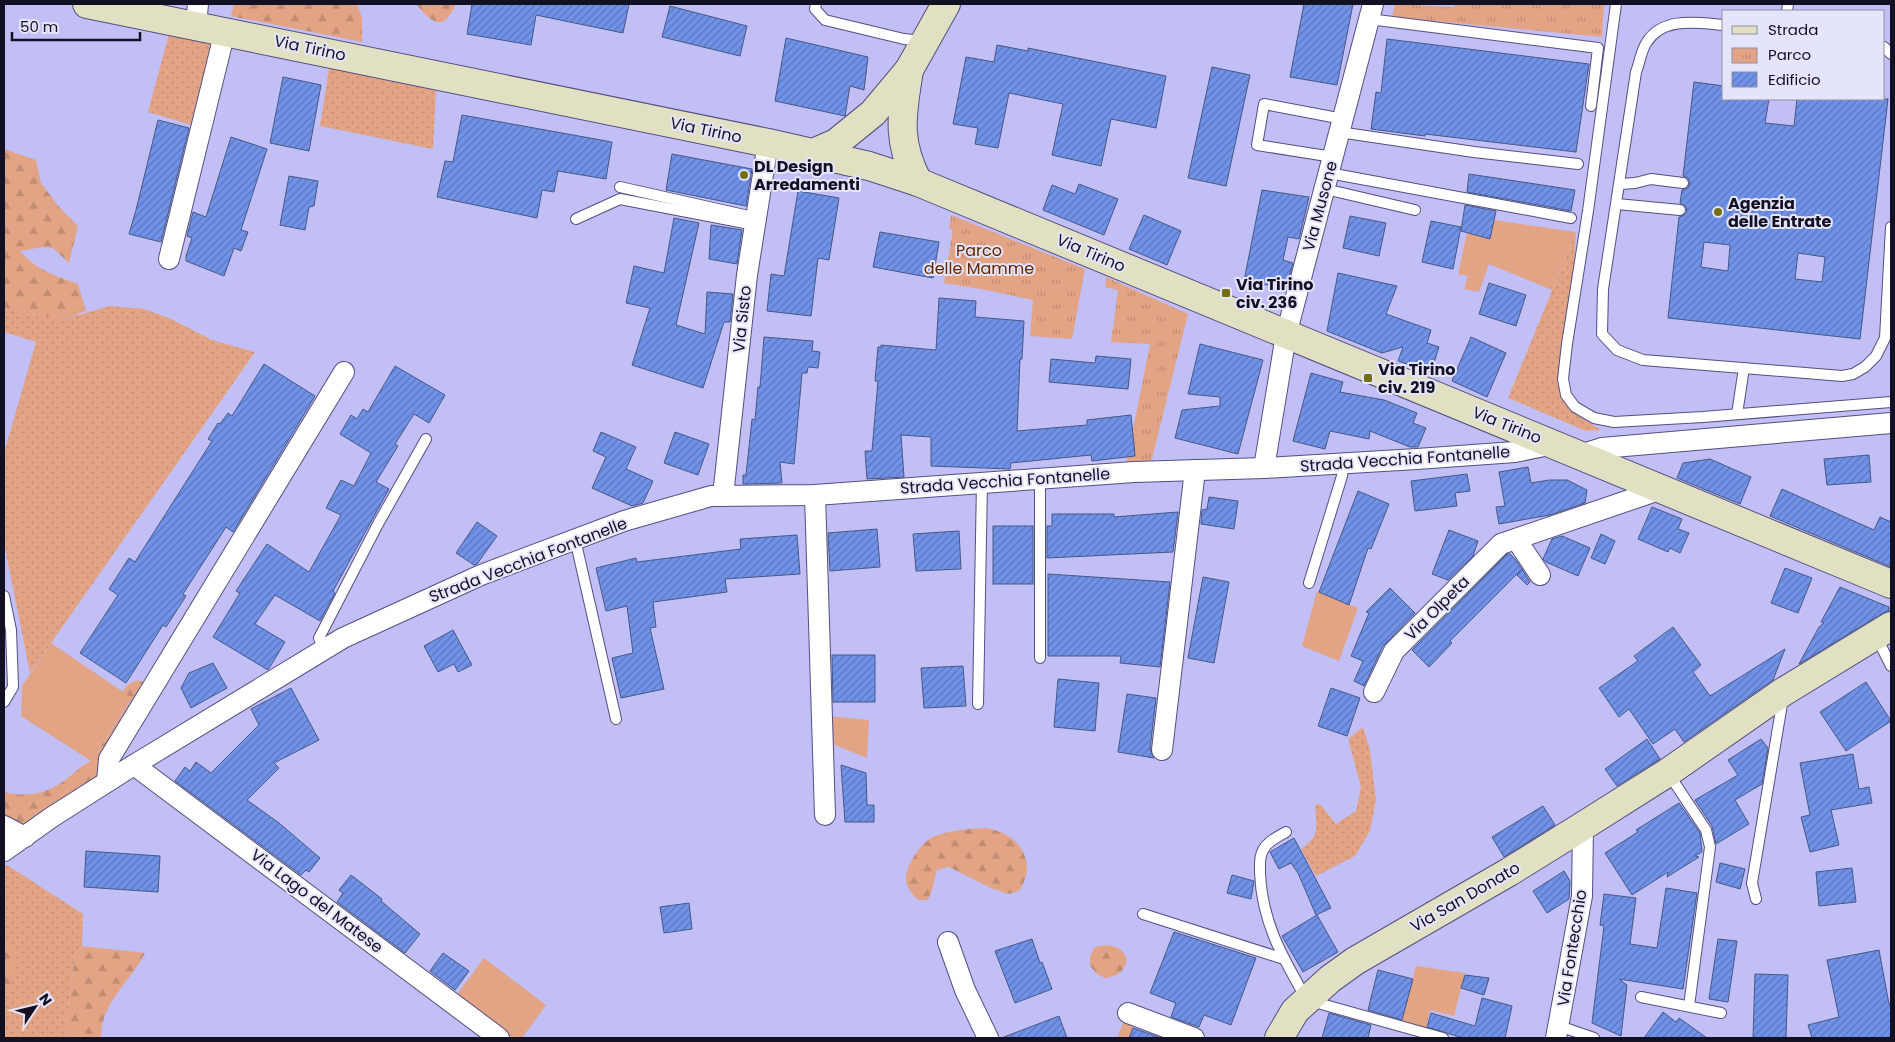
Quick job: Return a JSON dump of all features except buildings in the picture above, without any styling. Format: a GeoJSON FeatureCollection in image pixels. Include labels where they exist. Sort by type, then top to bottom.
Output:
{"type":"FeatureCollection","features":[{"type":"Feature","properties":{"kind":"street","name":"Via Tirino"},"geometry":{"type":"LineString","coordinates":[[87,4],[197,14],[225,31],[768,143],[868,166],[918,182],[1891,584]]}},
{"type":"Feature","properties":{"kind":"street"},"geometry":{"type":"LineString","coordinates":[[813,153],[836,143],[873,113],[909,70],[946,4]]}},
{"type":"Feature","properties":{"kind":"street","name":"Via Musone"},"geometry":{"type":"LineString","coordinates":[[1264,468],[1286,335],[1371,12]]}},
{"type":"Feature","properties":{"kind":"street"},"geometry":{"type":"LineString","coordinates":[[169,259],[225,31]]}},
{"type":"Feature","properties":{"kind":"street"},"geometry":{"type":"LineString","coordinates":[[909,70],[902,113],[902,131],[904,149],[918,182]]}},
{"type":"Feature","properties":{"kind":"street"},"geometry":{"type":"LineString","coordinates":[[868,166],[867,133],[873,113]]}},
{"type":"Feature","properties":{"kind":"street"},"geometry":{"type":"LineString","coordinates":[[868,166],[894,130],[902,113]]}},
{"type":"Feature","properties":{"kind":"street","name":"Via Sisto"},"geometry":{"type":"LineString","coordinates":[[723,496],[747,275],[768,143]]}},
{"type":"Feature","properties":{"kind":"street"},"geometry":{"type":"LineString","coordinates":[[107,782],[110,759],[344,372]]}},
{"type":"Feature","properties":{"kind":"street"},"geometry":{"type":"LineString","coordinates":[[1580,455],[1602,448],[1891,423]]}},
{"type":"Feature","properties":{"kind":"street","name":"Strada Vecchia Fontanelle"},"geometry":{"type":"LineString","coordinates":[[4,851],[134,765],[343,638],[481,575],[624,521],[711,496],[814,495],[1134,472],[1264,468],[1515,452],[1554,444]]}},
{"type":"Feature","properties":{"kind":"street"},"geometry":{"type":"LineString","coordinates":[[1162,750],[1195,470]]}},
{"type":"Feature","properties":{"kind":"street","name":"Via Olpeta"},"geometry":{"type":"LineString","coordinates":[[1374,692],[1394,651],[1501,544],[1650,494],[1654,486]]}},
{"type":"Feature","properties":{"kind":"street"},"geometry":{"type":"LineString","coordinates":[[814,495],[825,815]]}},
{"type":"Feature","properties":{"kind":"street"},"geometry":{"type":"LineString","coordinates":[[1516,539],[1540,575]]}},
{"type":"Feature","properties":{"kind":"street","name":"Via San Donato"},"geometry":{"type":"LineString","coordinates":[[1279,1038],[1295,1011],[1330,979],[1355,961],[1510,872],[1667,772],[1783,692],[1883,631]]}},
{"type":"Feature","properties":{"kind":"street","name":"Via Lago del Matese"},"geometry":{"type":"LineString","coordinates":[[134,765],[499,1038]]}},
{"type":"Feature","properties":{"kind":"street"},"geometry":{"type":"LineString","coordinates":[[4,826],[25,836]]}},
{"type":"Feature","properties":{"kind":"street","name":"Via Fontecchio"},"geometry":{"type":"LineString","coordinates":[[1557,1032],[1582,896],[1583,826]]}},
{"type":"Feature","properties":{"kind":"street"},"geometry":{"type":"LineString","coordinates":[[948,942],[965,990],[988,1038]]}},
{"type":"Feature","properties":{"kind":"street"},"geometry":{"type":"LineString","coordinates":[[1128,1013],[1194,1038]]}},
{"type":"Feature","properties":{"kind":"lane"},"geometry":{"type":"LineString","coordinates":[[816,4],[815,9],[825,20],[904,39],[924,41]]}},
{"type":"Feature","properties":{"kind":"lane"},"geometry":{"type":"LineString","coordinates":[[1616,4],[1588,211],[1567,344],[1563,379],[1566,395],[1575,407],[1594,418],[1614,422],[1891,402]]}},
{"type":"Feature","properties":{"kind":"lane"},"geometry":{"type":"LineString","coordinates":[[1371,12],[1598,48],[1591,106]]}},
{"type":"Feature","properties":{"kind":"lane"},"geometry":{"type":"LineString","coordinates":[[1722,25],[1686,22],[1672,24],[1652,34],[1646,43],[1636,72],[1621,184],[1603,289],[1602,334],[1617,350],[1643,360],[1842,376],[1853,374],[1865,367],[1876,356],[1885,338],[1891,227]]}},
{"type":"Feature","properties":{"kind":"lane"},"geometry":{"type":"LineString","coordinates":[[1415,210],[1257,145],[1264,104],[1341,126],[1474,152],[1578,164]]}},
{"type":"Feature","properties":{"kind":"lane"},"geometry":{"type":"LineString","coordinates":[[1329,173],[1570,218]]}},
{"type":"Feature","properties":{"kind":"lane"},"geometry":{"type":"LineString","coordinates":[[1621,184],[1651,179],[1682,183]]}},
{"type":"Feature","properties":{"kind":"lane"},"geometry":{"type":"LineString","coordinates":[[620,187],[755,221]]}},
{"type":"Feature","properties":{"kind":"lane"},"geometry":{"type":"LineString","coordinates":[[576,219],[620,199],[755,221]]}},
{"type":"Feature","properties":{"kind":"lane"},"geometry":{"type":"LineString","coordinates":[[1617,204],[1680,210]]}},
{"type":"Feature","properties":{"kind":"lane"},"geometry":{"type":"LineString","coordinates":[[1738,414],[1744,368]]}},
{"type":"Feature","properties":{"kind":"lane"},"geometry":{"type":"LineString","coordinates":[[324,650],[319,638],[378,524],[426,439]]}},
{"type":"Feature","properties":{"kind":"lane"},"geometry":{"type":"LineString","coordinates":[[1309,583],[1342,476],[1343,463]]}},
{"type":"Feature","properties":{"kind":"lane"},"geometry":{"type":"LineString","coordinates":[[1040,478],[1040,658]]}},
{"type":"Feature","properties":{"kind":"lane"},"geometry":{"type":"LineString","coordinates":[[978,704],[982,482]]}},
{"type":"Feature","properties":{"kind":"lane"},"geometry":{"type":"LineString","coordinates":[[575,540],[616,719]]}},
{"type":"Feature","properties":{"kind":"lane"},"geometry":{"type":"LineString","coordinates":[[4,596],[11,630],[13,687],[4,702]]}},
{"type":"Feature","properties":{"kind":"lane","name":"Via San Donato"},"geometry":{"type":"LineString","coordinates":[[1883,631],[1891,666]]}},
{"type":"Feature","properties":{"kind":"lane"},"geometry":{"type":"LineString","coordinates":[[1756,899],[1752,883],[1783,692]]}},
{"type":"Feature","properties":{"kind":"lane"},"geometry":{"type":"LineString","coordinates":[[1667,772],[1706,830],[1710,847],[1689,1001]]}},
{"type":"Feature","properties":{"kind":"lane"},"geometry":{"type":"LineString","coordinates":[[1286,832],[1275,838],[1264,848],[1260,859],[1260,893],[1267,922],[1284,959],[1307,1000],[1443,1038]]}},
{"type":"Feature","properties":{"kind":"lane"},"geometry":{"type":"LineString","coordinates":[[1143,914],[1284,959]]}},
{"type":"Feature","properties":{"kind":"lane"},"geometry":{"type":"LineString","coordinates":[[1641,996],[1689,1001],[1721,1013]]}},
{"type":"Feature","properties":{"kind":"lane"},"geometry":{"type":"LineString","coordinates":[[1557,1032],[1594,1038]]}},
{"type":"Feature","properties":{"kind":"green space"},"geometry":{"type":"Polygon","coordinates":[[[234,4],[357,4],[362,18],[362,42],[231,16],[234,4]]]}},
{"type":"Feature","properties":{"kind":"green space"},"geometry":{"type":"Polygon","coordinates":[[[416,4],[456,4],[447,19],[437,22],[427,16],[416,4]]]}},
{"type":"Feature","properties":{"kind":"green space"},"geometry":{"type":"Polygon","coordinates":[[[1395,4],[1451,7],[1460,4],[1604,4],[1602,37],[1392,17],[1395,4]]]}},
{"type":"Feature","properties":{"kind":"green space"},"geometry":{"type":"Polygon","coordinates":[[[170,30],[214,38],[195,126],[148,112],[170,30]]]}},
{"type":"Feature","properties":{"kind":"green space"},"geometry":{"type":"Polygon","coordinates":[[[330,63],[436,89],[433,149],[320,126],[330,63]]]}},
{"type":"Feature","properties":{"kind":"green space"},"geometry":{"type":"Polygon","coordinates":[[[4,149],[36,160],[41,183],[59,207],[78,226],[69,263],[53,248],[43,247],[20,251],[40,268],[78,284],[86,311],[64,319],[23,313],[4,307],[4,149]]]}},
{"type":"Feature","properties":{"kind":"green space","name":"Parco delle Mamme"},"geometry":{"type":"Polygon","coordinates":[[[951,215],[1085,269],[1072,339],[1030,336],[1033,300],[944,283],[953,230],[949,229],[951,215]]]}},
{"type":"Feature","properties":{"kind":"green space"},"geometry":{"type":"Polygon","coordinates":[[[1494,220],[1576,232],[1552,290],[1489,264],[1479,292],[1464,289],[1468,276],[1458,274],[1467,233],[1489,239],[1494,220]]]}},
{"type":"Feature","properties":{"kind":"green space"},"geometry":{"type":"Polygon","coordinates":[[[1576,232],[1566,400],[1580,417],[1601,430],[1586,431],[1508,398],[1576,232]]]}},
{"type":"Feature","properties":{"kind":"green space"},"geometry":{"type":"Polygon","coordinates":[[[1106,277],[1188,314],[1151,463],[1126,465],[1150,344],[1111,342],[1118,290],[1105,287],[1106,277]]]}},
{"type":"Feature","properties":{"kind":"green space"},"geometry":{"type":"Polygon","coordinates":[[[110,306],[144,309],[171,319],[212,340],[255,352],[30,673],[4,543],[4,453],[36,342],[4,332],[4,307],[23,313],[64,319],[110,306]]]}},
{"type":"Feature","properties":{"kind":"green space"},"geometry":{"type":"Polygon","coordinates":[[[1317,591],[1358,608],[1339,661],[1302,646],[1317,591]]]}},
{"type":"Feature","properties":{"kind":"green space"},"geometry":{"type":"Polygon","coordinates":[[[51,643],[132,698],[91,761],[21,716],[22,686],[51,643]]]}},
{"type":"Feature","properties":{"kind":"green space"},"geometry":{"type":"Polygon","coordinates":[[[138,680],[144,683],[103,780],[28,830],[4,818],[4,792],[22,795],[46,791],[61,783],[91,761],[132,699],[122,691],[129,684],[138,680]]]}},
{"type":"Feature","properties":{"kind":"green space"},"geometry":{"type":"Polygon","coordinates":[[[827,716],[869,720],[867,758],[830,743],[827,716]]]}},
{"type":"Feature","properties":{"kind":"green space"},"geometry":{"type":"Polygon","coordinates":[[[1363,727],[1370,750],[1376,800],[1370,831],[1355,856],[1316,876],[1301,849],[1312,839],[1316,830],[1315,805],[1320,804],[1336,824],[1356,811],[1361,787],[1348,739],[1363,727]]]}},
{"type":"Feature","properties":{"kind":"green space"},"geometry":{"type":"Polygon","coordinates":[[[985,828],[1007,835],[1022,850],[1026,859],[1027,869],[1025,880],[1019,891],[1008,894],[991,888],[949,867],[937,870],[928,900],[918,900],[907,886],[906,875],[914,856],[922,845],[931,838],[944,833],[964,829],[985,828]]]}},
{"type":"Feature","properties":{"kind":"green space"},"geometry":{"type":"Polygon","coordinates":[[[7,865],[83,914],[82,946],[75,954],[64,1038],[4,1038],[4,867],[7,865]]]}},
{"type":"Feature","properties":{"kind":"green space"},"geometry":{"type":"Polygon","coordinates":[[[7,945],[15,953],[13,978],[4,993],[4,947],[7,945]]]}},
{"type":"Feature","properties":{"kind":"green space"},"geometry":{"type":"Polygon","coordinates":[[[1107,945],[1116,947],[1122,952],[1126,957],[1126,962],[1120,973],[1105,978],[1097,974],[1090,966],[1090,956],[1095,947],[1107,945]]]}},
{"type":"Feature","properties":{"kind":"green space"},"geometry":{"type":"Polygon","coordinates":[[[82,946],[145,953],[105,1014],[101,1038],[64,1038],[75,954],[82,946]]]}},
{"type":"Feature","properties":{"kind":"green space"},"geometry":{"type":"Polygon","coordinates":[[[484,958],[546,1005],[522,1038],[504,1038],[453,1000],[484,958]]]}},
{"type":"Feature","properties":{"kind":"green space"},"geometry":{"type":"Polygon","coordinates":[[[1416,966],[1465,973],[1454,1016],[1430,1010],[1426,1028],[1402,1021],[1416,966]]]}},
{"type":"Feature","properties":{"kind":"green space"},"geometry":{"type":"Polygon","coordinates":[[[1125,1019],[1135,1023],[1129,1038],[1117,1038],[1125,1019]]]}},
{"type":"Feature","properties":{"kind":"place","name":"DL Design Arredamenti"},"geometry":{"type":"Point","coordinates":[744,175]}},
{"type":"Feature","properties":{"kind":"place","name":"Agenzia delle Entrate"},"geometry":{"type":"Point","coordinates":[1718,212]}},
{"type":"Feature","properties":{"kind":"place","name":"Via Tirino civ. 236"},"geometry":{"type":"Point","coordinates":[1226,293]}},
{"type":"Feature","properties":{"kind":"place","name":"Via Tirino civ. 219"},"geometry":{"type":"Point","coordinates":[1368,378]}}]}
